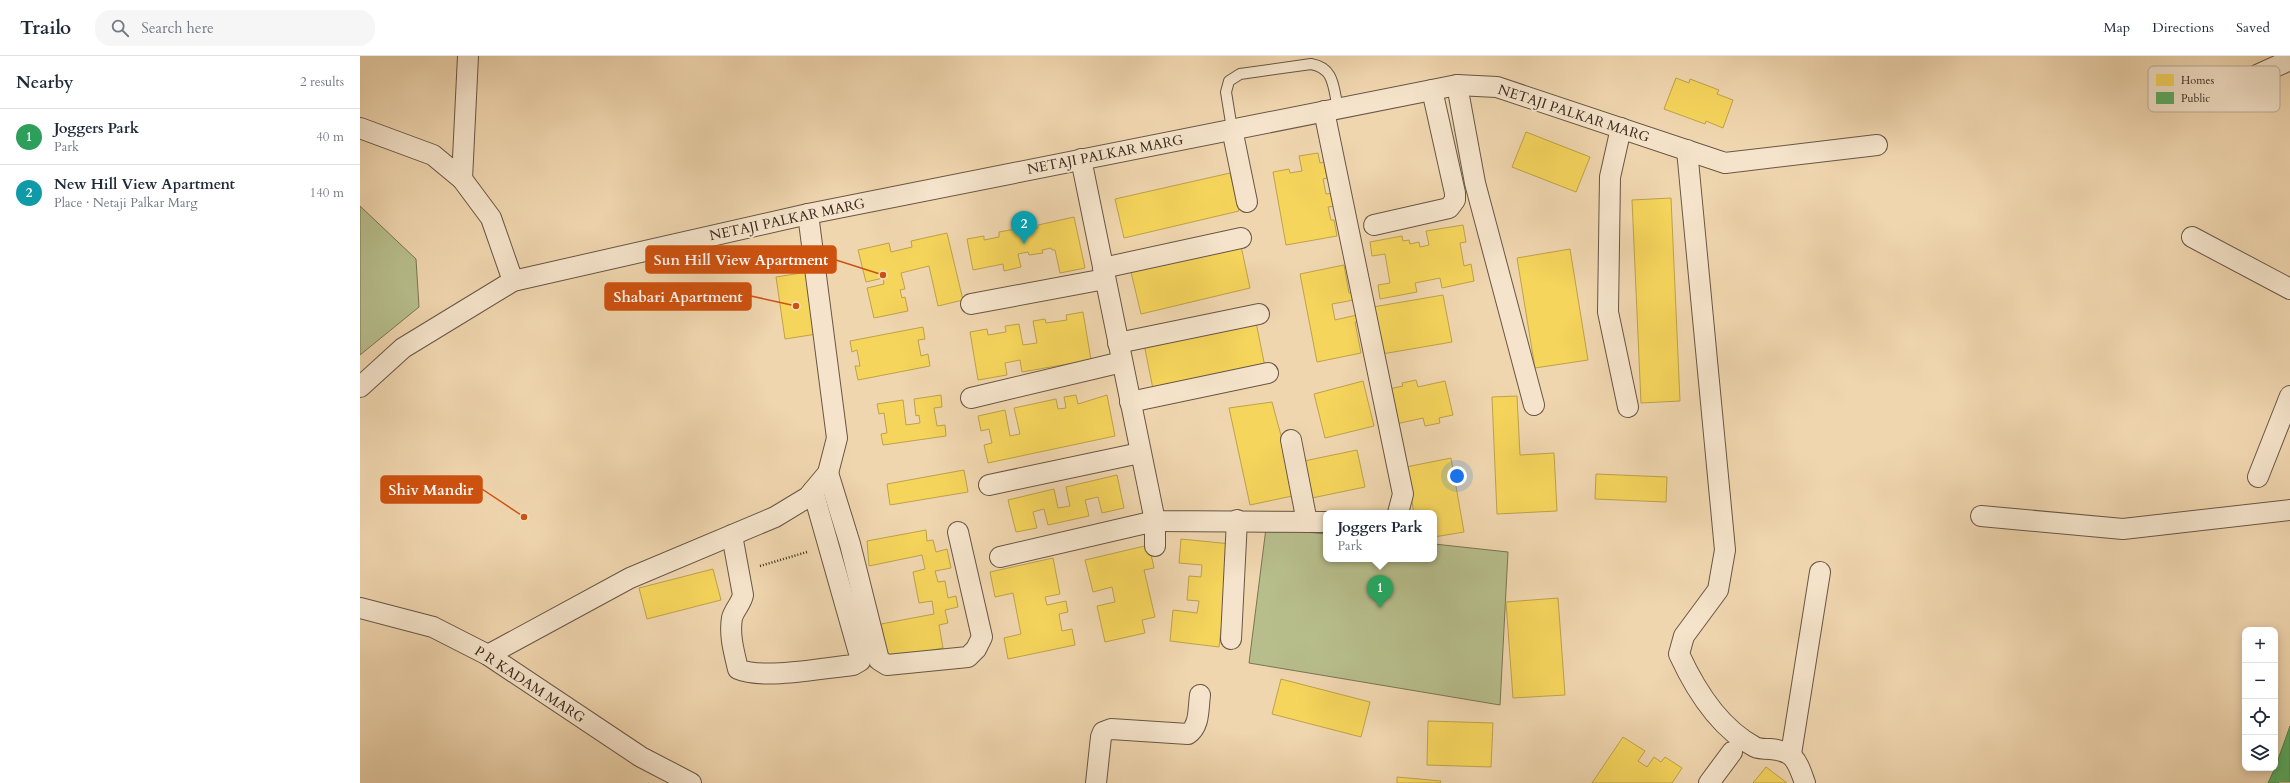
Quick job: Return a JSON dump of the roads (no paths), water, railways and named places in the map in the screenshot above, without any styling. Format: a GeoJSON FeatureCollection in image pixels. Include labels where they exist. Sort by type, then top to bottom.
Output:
{"type":"FeatureCollection","features":[{"type":"Feature","properties":{"kind":"street"},"geometry":{"type":"LineString","coordinates":[[462,180],[468,56]]}},
{"type":"Feature","properties":{"kind":"street"},"geometry":{"type":"LineString","coordinates":[[2277,66],[2290,60]]}},
{"type":"Feature","properties":{"kind":"street"},"geometry":{"type":"LineString","coordinates":[[1457,85],[1475,184],[1534,405]]}},
{"type":"Feature","properties":{"kind":"street","name":"NETAJI PALKAR MARG"},"geometry":{"type":"LineString","coordinates":[[360,387],[403,348],[513,281],[808,214],[1457,85],[1497,87],[1725,163],[1877,145]]}},
{"type":"Feature","properties":{"kind":"street"},"geometry":{"type":"LineString","coordinates":[[1374,225],[1449,208],[1455,200],[1455,193],[1432,90]]}},
{"type":"Feature","properties":{"kind":"street"},"geometry":{"type":"LineString","coordinates":[[1331,110],[1403,494],[1399,510]]}},
{"type":"Feature","properties":{"kind":"street"},"geometry":{"type":"LineString","coordinates":[[360,128],[433,155],[462,180],[491,218],[513,281]]}},
{"type":"Feature","properties":{"kind":"street"},"geometry":{"type":"LineString","coordinates":[[1622,128],[1610,176],[1608,312],[1628,407]]}},
{"type":"Feature","properties":{"kind":"street"},"geometry":{"type":"LineString","coordinates":[[1232,130],[1247,202]]}},
{"type":"Feature","properties":{"kind":"street"},"geometry":{"type":"LineString","coordinates":[[1687,150],[1725,550],[1718,590],[1684,636],[1679,654],[1692,682],[1724,724],[1756,748],[1784,750],[1791,754],[1798,764],[1805,783]]}},
{"type":"Feature","properties":{"kind":"street"},"geometry":{"type":"LineString","coordinates":[[1081,159],[1155,521],[1155,546]]}},
{"type":"Feature","properties":{"kind":"street"},"geometry":{"type":"LineString","coordinates":[[488,655],[630,578],[775,517],[808,497],[828,474],[837,438],[808,214]]}},
{"type":"Feature","properties":{"kind":"street"},"geometry":{"type":"LineString","coordinates":[[2192,237],[2290,289]]}},
{"type":"Feature","properties":{"kind":"street"},"geometry":{"type":"LineString","coordinates":[[971,304],[1104,273],[1241,238]]}},
{"type":"Feature","properties":{"kind":"street"},"geometry":{"type":"LineString","coordinates":[[971,398],[1120,353],[1259,314]]}},
{"type":"Feature","properties":{"kind":"street"},"geometry":{"type":"LineString","coordinates":[[1130,402],[1268,373]]}},
{"type":"Feature","properties":{"kind":"street"},"geometry":{"type":"LineString","coordinates":[[2258,476],[2290,396]]}},
{"type":"Feature","properties":{"kind":"street"},"geometry":{"type":"LineString","coordinates":[[1000,557],[1155,521],[1237,520],[1316,522],[1291,440]]}},
{"type":"Feature","properties":{"kind":"street"},"geometry":{"type":"LineString","coordinates":[[989,485],[1140,453]]}},
{"type":"Feature","properties":{"kind":"street"},"geometry":{"type":"LineString","coordinates":[[828,474],[850,544],[879,660],[887,665],[968,657],[979,643],[982,637],[958,532]]}},
{"type":"Feature","properties":{"kind":"street"},"geometry":{"type":"LineString","coordinates":[[732,535],[740,571],[743,595],[741,603],[732,616],[731,637],[738,669],[746,673],[764,674],[853,665],[860,661],[859,652],[813,491]]}},
{"type":"Feature","properties":{"kind":"street"},"geometry":{"type":"LineString","coordinates":[[1981,516],[2123,529],[2290,510]]}},
{"type":"Feature","properties":{"kind":"street"},"geometry":{"type":"LineString","coordinates":[[1231,639],[1237,520]]}},
{"type":"Feature","properties":{"kind":"street"},"geometry":{"type":"LineString","coordinates":[[1791,754],[1820,572]]}},
{"type":"Feature","properties":{"kind":"street","name":"P R KADAM MARG"},"geometry":{"type":"LineString","coordinates":[[360,608],[433,627],[488,655],[641,757],[691,783]]}},
{"type":"Feature","properties":{"kind":"street"},"geometry":{"type":"LineString","coordinates":[[1096,783],[1101,737],[1103,732],[1111,729],[1188,734],[1194,731],[1197,724],[1200,695]]}},
{"type":"Feature","properties":{"kind":"street"},"geometry":{"type":"LineString","coordinates":[[1709,783],[1732,752]]}},
{"type":"Feature","properties":{"kind":"lane"},"geometry":{"type":"LineString","coordinates":[[1232,130],[1226,92],[1229,81],[1240,74],[1311,64],[1319,65],[1330,74],[1331,110]]}},
{"type":"Feature","properties":{"kind":"place","name":"New Hill View Apartment"},"geometry":{"type":"Point","coordinates":[1024,244]}},
{"type":"Feature","properties":{"kind":"place","name":"Sun Hill View Apartment"},"geometry":{"type":"Point","coordinates":[883,275]}},
{"type":"Feature","properties":{"kind":"place","name":"Shabari Apartment"},"geometry":{"type":"Point","coordinates":[796,306]}},
{"type":"Feature","properties":{"kind":"place","name":"Shiv Mandir"},"geometry":{"type":"Point","coordinates":[524,517]}},
{"type":"Feature","properties":{"kind":"place","name":"Joggers Park"},"geometry":{"type":"Point","coordinates":[1380,608]}}]}
